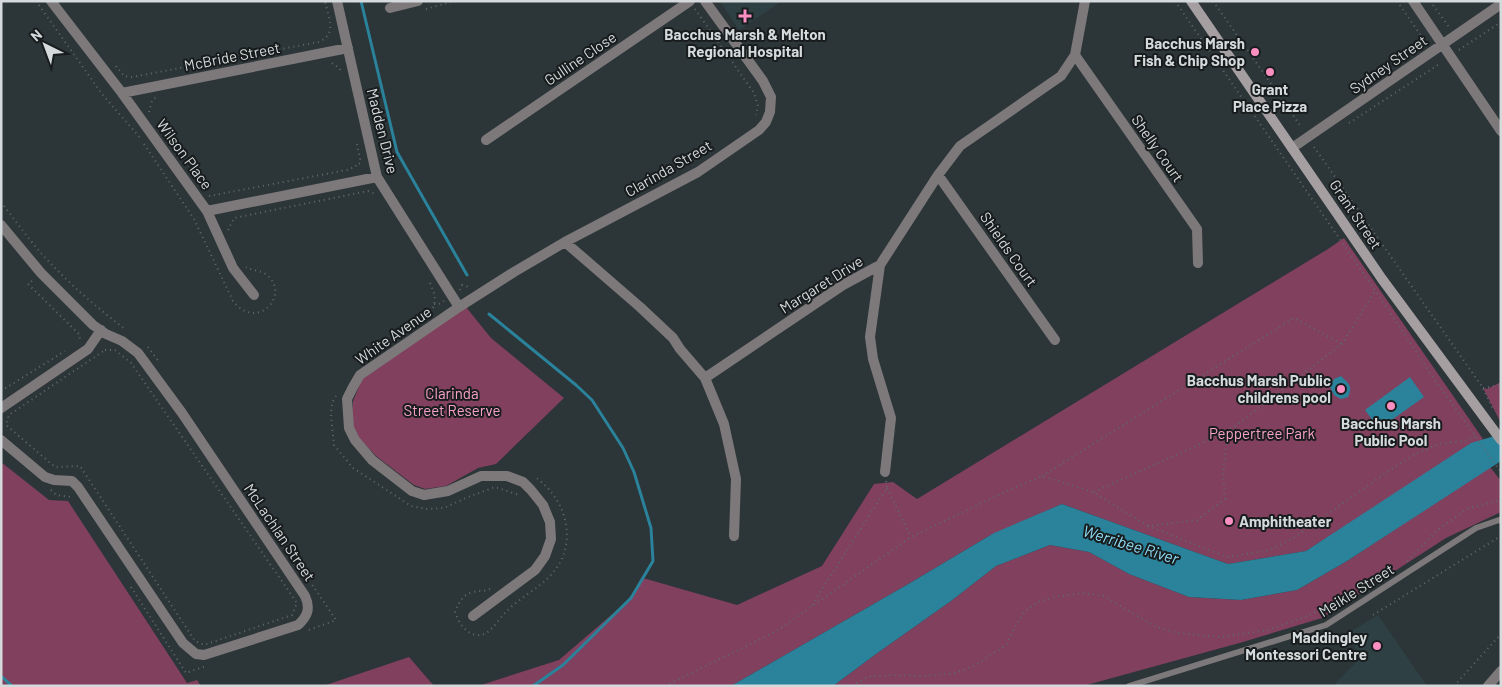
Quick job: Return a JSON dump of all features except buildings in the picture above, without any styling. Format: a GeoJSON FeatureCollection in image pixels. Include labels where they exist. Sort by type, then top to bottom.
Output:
{"type":"FeatureCollection","features":[{"type":"Feature","properties":{"kind":"main road","name":"Grant Street"},"geometry":{"type":"LineString","coordinates":[[1191,1],[1382,279],[1501,440]]}},
{"type":"Feature","properties":{"kind":"street","name":"Wilson Place"},"geometry":{"type":"LineString","coordinates":[[51,1],[122,93],[208,211],[374,178]]}},
{"type":"Feature","properties":{"kind":"street","name":"Madden Drive"},"geometry":{"type":"LineString","coordinates":[[336,1],[348,48],[374,178],[459,307]]}},
{"type":"Feature","properties":{"kind":"street","name":"Gulline Close"},"geometry":{"type":"LineString","coordinates":[[486,140],[690,1]]}},
{"type":"Feature","properties":{"kind":"street","name":"Clarinda Street"},"geometry":{"type":"LineString","coordinates":[[459,307],[565,242],[698,172],[759,130],[766,122],[770,112],[771,97],[763,81],[705,1]]}},
{"type":"Feature","properties":{"kind":"street","name":"Margaret Drive"},"geometry":{"type":"LineString","coordinates":[[705,378],[843,285],[880,265],[938,175],[960,146],[1061,76],[1075,56],[1085,1]]}},
{"type":"Feature","properties":{"kind":"street"},"geometry":{"type":"LineString","coordinates":[[1413,1],[1501,131]]}},
{"type":"Feature","properties":{"kind":"street","name":"Sydney Street"},"geometry":{"type":"LineString","coordinates":[[1292,148],[1501,4]]}},
{"type":"Feature","properties":{"kind":"street"},"geometry":{"type":"LineString","coordinates":[[390,8],[421,5]]}},
{"type":"Feature","properties":{"kind":"street","name":"McBride Street"},"geometry":{"type":"LineString","coordinates":[[122,93],[348,48]]}},
{"type":"Feature","properties":{"kind":"street","name":"Shelly Court"},"geometry":{"type":"LineString","coordinates":[[1075,56],[1197,229],[1198,263]]}},
{"type":"Feature","properties":{"kind":"street","name":"Shields Court"},"geometry":{"type":"LineString","coordinates":[[938,175],[1055,340]]}},
{"type":"Feature","properties":{"kind":"street"},"geometry":{"type":"LineString","coordinates":[[208,211],[233,268],[254,295]]}},
{"type":"Feature","properties":{"kind":"street","name":"McLachlan Street"},"geometry":{"type":"LineString","coordinates":[[1,225],[41,273],[93,324],[138,353],[182,414],[305,596],[308,603],[305,619],[298,625],[204,655],[196,654],[183,643],[78,487],[72,481],[54,480],[45,477],[1,440]]}},
{"type":"Feature","properties":{"kind":"street"},"geometry":{"type":"LineString","coordinates":[[565,242],[673,338],[680,350],[705,378],[724,424],[736,479],[734,536]]}},
{"type":"Feature","properties":{"kind":"street"},"geometry":{"type":"LineString","coordinates":[[880,265],[870,337],[873,359],[891,418],[885,472]]}},
{"type":"Feature","properties":{"kind":"street","name":"White Avenue"},"geometry":{"type":"LineString","coordinates":[[459,307],[360,375],[347,399],[347,412],[349,428],[355,440],[372,460],[412,491],[424,495],[448,491],[481,476],[507,476],[523,482],[543,505],[550,522],[551,539],[545,556],[535,570],[473,616]]}},
{"type":"Feature","properties":{"kind":"street"},"geometry":{"type":"LineString","coordinates":[[5,411],[88,349],[101,330]]}},
{"type":"Feature","properties":{"kind":"street"},"geometry":{"type":"LineString","coordinates":[[1488,686],[1501,671]]}},
{"type":"Feature","properties":{"kind":"lane","name":"Meikle Street"},"geometry":{"type":"LineString","coordinates":[[1129,686],[1326,625],[1476,528],[1500,521]]}},
{"type":"Feature","properties":{"kind":"path"},"geometry":{"type":"LineString","coordinates":[[36,1],[102,94],[142,141],[194,219],[233,301],[243,312],[260,313],[274,301],[275,284],[259,270],[251,270],[244,266]]}},
{"type":"Feature","properties":{"kind":"path"},"geometry":{"type":"LineString","coordinates":[[112,61],[124,76],[132,77],[319,42],[327,37],[331,28],[325,1]]}},
{"type":"Feature","properties":{"kind":"path"},"geometry":{"type":"LineString","coordinates":[[421,5],[454,1]]}},
{"type":"Feature","properties":{"kind":"path"},"geometry":{"type":"LineString","coordinates":[[690,1],[754,92],[758,106],[756,118]]}},
{"type":"Feature","properties":{"kind":"path"},"geometry":{"type":"LineString","coordinates":[[1175,1],[1435,380],[1501,472]]}},
{"type":"Feature","properties":{"kind":"path"},"geometry":{"type":"LineString","coordinates":[[1213,1],[1483,388],[1489,404],[1497,415]]}},
{"type":"Feature","properties":{"kind":"path"},"geometry":{"type":"LineString","coordinates":[[1397,1],[1432,51]]}},
{"type":"Feature","properties":{"kind":"path"},"geometry":{"type":"LineString","coordinates":[[1430,1],[1463,48]]}},
{"type":"Feature","properties":{"kind":"path"},"geometry":{"type":"LineString","coordinates":[[1347,124],[1501,22]]}},
{"type":"Feature","properties":{"kind":"path"},"geometry":{"type":"LineString","coordinates":[[330,62],[339,68],[343,75]]}},
{"type":"Feature","properties":{"kind":"path"},"geometry":{"type":"LineString","coordinates":[[151,119],[148,111],[150,105],[157,97]]}},
{"type":"Feature","properties":{"kind":"path"},"geometry":{"type":"LineString","coordinates":[[203,194],[213,196],[347,170],[355,167],[360,159],[357,140]]}},
{"type":"Feature","properties":{"kind":"path"},"geometry":{"type":"LineString","coordinates":[[358,163],[367,166],[374,178],[372,193]]}},
{"type":"Feature","properties":{"kind":"path"},"geometry":{"type":"LineString","coordinates":[[228,232],[234,218],[368,191],[375,194],[379,199]]}},
{"type":"Feature","properties":{"kind":"path"},"geometry":{"type":"LineString","coordinates":[[1,202],[40,252],[80,292],[129,332]]}},
{"type":"Feature","properties":{"kind":"path"},"geometry":{"type":"LineString","coordinates":[[51,263],[28,284],[79,334],[80,340],[74,344]]}},
{"type":"Feature","properties":{"kind":"path"},"geometry":{"type":"LineString","coordinates":[[1093,492],[1198,445],[1235,426],[1342,344],[1382,279]]}},
{"type":"Feature","properties":{"kind":"path"},"geometry":{"type":"LineString","coordinates":[[430,282],[435,293],[434,304],[430,314]]}},
{"type":"Feature","properties":{"kind":"path"},"geometry":{"type":"LineString","coordinates":[[434,304],[439,304],[452,296],[462,286],[470,288]]}},
{"type":"Feature","properties":{"kind":"path"},"geometry":{"type":"LineString","coordinates":[[665,686],[775,632],[911,537],[1042,476],[1294,318],[1342,344]]}},
{"type":"Feature","properties":{"kind":"path"},"geometry":{"type":"LineString","coordinates":[[142,342],[160,363]]}},
{"type":"Feature","properties":{"kind":"path"},"geometry":{"type":"LineString","coordinates":[[1,391],[66,350]]}},
{"type":"Feature","properties":{"kind":"path"},"geometry":{"type":"LineString","coordinates":[[106,350],[115,350],[131,363],[297,603],[292,615],[204,645],[196,641],[80,466],[54,467],[6,426],[5,411],[106,350]]}},
{"type":"Feature","properties":{"kind":"path"},"geometry":{"type":"LineString","coordinates":[[1483,388],[1501,385]]}},
{"type":"Feature","properties":{"kind":"path"},"geometry":{"type":"LineString","coordinates":[[336,396],[332,402],[331,416],[334,445],[353,468],[411,506],[426,509],[444,508],[496,487],[523,496]]}},
{"type":"Feature","properties":{"kind":"path"},"geometry":{"type":"LineString","coordinates":[[1148,526],[1197,520],[1225,499],[1223,472],[1227,442],[1235,426]]}},
{"type":"Feature","properties":{"kind":"path"},"geometry":{"type":"LineString","coordinates":[[1042,476],[1093,492],[1148,526],[1227,557],[1270,550],[1293,538],[1417,453],[1439,444],[1465,441],[1475,436]]}},
{"type":"Feature","properties":{"kind":"path"},"geometry":{"type":"LineString","coordinates":[[885,472],[887,488],[911,537]]}},
{"type":"Feature","properties":{"kind":"path"},"geometry":{"type":"LineString","coordinates":[[492,588],[484,592],[475,591],[459,601],[455,612],[459,622],[467,631],[477,635],[492,629],[505,612],[550,576],[562,559],[567,524],[560,504],[549,489],[531,475]]}},
{"type":"Feature","properties":{"kind":"path"},"geometry":{"type":"LineString","coordinates":[[812,607],[887,488]]}},
{"type":"Feature","properties":{"kind":"path"},"geometry":{"type":"LineString","coordinates":[[49,489],[56,495],[74,497]]}},
{"type":"Feature","properties":{"kind":"path"},"geometry":{"type":"LineString","coordinates":[[1405,563],[1440,528],[1469,508],[1501,500]]}},
{"type":"Feature","properties":{"kind":"path"},"geometry":{"type":"LineString","coordinates":[[1373,615],[1501,536]]}},
{"type":"Feature","properties":{"kind":"path"},"geometry":{"type":"LineString","coordinates":[[852,686],[867,676],[926,676],[955,673],[976,665],[1006,645],[1025,611],[1038,602],[1055,597],[1082,593],[1104,596],[1156,627],[1178,633],[1221,637],[1268,630],[1308,616],[1383,577]]}},
{"type":"Feature","properties":{"kind":"path"},"geometry":{"type":"LineString","coordinates":[[308,630],[336,620],[309,580]]}},
{"type":"Feature","properties":{"kind":"path"},"geometry":{"type":"LineString","coordinates":[[131,587],[186,673],[214,663]]}},
{"type":"Feature","properties":{"kind":"path"},"geometry":{"type":"LineString","coordinates":[[1454,686],[1501,634]]}},
{"type":"Feature","properties":{"kind":"shaded area","name":"Bacchus Marsh & Melton Regional Hospital"},"geometry":{"type":"Polygon","coordinates":[[[720,1],[782,1],[739,30],[720,1]]]}},
{"type":"Feature","properties":{"kind":"shaded area","name":"Maddingley Montessori Centre"},"geometry":{"type":"Polygon","coordinates":[[[1378,615],[1427,686],[1333,686],[1361,657],[1347,634],[1378,615]]]}},
{"type":"Feature","properties":{"kind":"green space","name":"Peppertree Park"},"geometry":{"type":"Polygon","coordinates":[[[1344,238],[1483,439],[1306,551],[1228,564],[1062,504],[989,536],[731,686],[478,686],[559,660],[631,598],[643,578],[737,605],[822,566],[874,484],[893,482],[917,499],[1344,238]]]}},
{"type":"Feature","properties":{"kind":"green space","name":"Clarinda Street Reserve"},"geometry":{"type":"Polygon","coordinates":[[[466,307],[491,338],[564,398],[496,464],[478,468],[446,486],[425,489],[414,485],[376,456],[360,439],[353,428],[353,401],[363,377],[466,307]]]}},
{"type":"Feature","properties":{"kind":"green space"},"geometry":{"type":"Polygon","coordinates":[[[1501,382],[1501,423],[1483,388],[1487,389],[1501,382]]]}},
{"type":"Feature","properties":{"kind":"green space"},"geometry":{"type":"Polygon","coordinates":[[[1,462],[49,500],[68,501],[187,683],[197,680],[201,686],[1,686],[1,462]]]}},
{"type":"Feature","properties":{"kind":"green space"},"geometry":{"type":"Polygon","coordinates":[[[1490,467],[1501,481],[1501,512],[1446,538],[1322,618],[1083,686],[833,686],[951,601],[996,566],[1050,545],[1089,552],[1129,574],[1189,597],[1241,600],[1297,590],[1347,561],[1490,467]]]}},
{"type":"Feature","properties":{"kind":"green space"},"geometry":{"type":"Polygon","coordinates":[[[409,657],[434,686],[323,686],[409,657]]]}},
{"type":"Feature","properties":{"kind":"water","name":"Bacchus Marsh Public childrens pool"},"geometry":{"type":"Polygon","coordinates":[[[1341,376],[1348,383],[1350,390],[1348,397],[1341,399],[1334,395],[1330,387],[1334,379],[1341,376]]]}},
{"type":"Feature","properties":{"kind":"water"},"geometry":{"type":"Polygon","coordinates":[[[1410,377],[1424,397],[1379,429],[1365,410],[1410,377]]]}},
{"type":"Feature","properties":{"kind":"water","name":"Werribee River"},"geometry":{"type":"Polygon","coordinates":[[[1501,434],[1501,461],[1347,561],[1297,590],[1241,600],[1189,597],[1129,574],[1089,552],[1050,545],[996,566],[951,601],[833,686],[731,686],[994,533],[1062,504],[1228,564],[1306,551],[1471,443],[1501,434]]]}},
{"type":"Feature","properties":{"kind":"waterway"},"geometry":{"type":"LineString","coordinates":[[361,1],[397,152],[467,275]]}},
{"type":"Feature","properties":{"kind":"waterway"},"geometry":{"type":"LineString","coordinates":[[489,314],[592,400],[623,448],[634,472],[651,528],[653,561],[631,598],[563,665],[533,686]]}},
{"type":"Feature","properties":{"kind":"waterway"},"geometry":{"type":"LineString","coordinates":[[1,676],[12,686]]}},
{"type":"Feature","properties":{"kind":"place","name":"Bacchus Marsh & Melton Regional Hospital"},"geometry":{"type":"Point","coordinates":[745,16]}},
{"type":"Feature","properties":{"kind":"place","name":"Bacchus Marsh Fish & Chip Shop"},"geometry":{"type":"Point","coordinates":[1255,52]}},
{"type":"Feature","properties":{"kind":"place","name":"Grant Place Pizza"},"geometry":{"type":"Point","coordinates":[1270,72]}},
{"type":"Feature","properties":{"kind":"place","name":"Bacchus Marsh Public childrens pool"},"geometry":{"type":"Point","coordinates":[1341,389]}},
{"type":"Feature","properties":{"kind":"place","name":"Bacchus Marsh Public Pool"},"geometry":{"type":"Point","coordinates":[1391,406]}},
{"type":"Feature","properties":{"kind":"place","name":"Amphitheater"},"geometry":{"type":"Point","coordinates":[1229,521]}},
{"type":"Feature","properties":{"kind":"place","name":"Maddingley Montessori Centre"},"geometry":{"type":"Point","coordinates":[1377,646]}}]}
